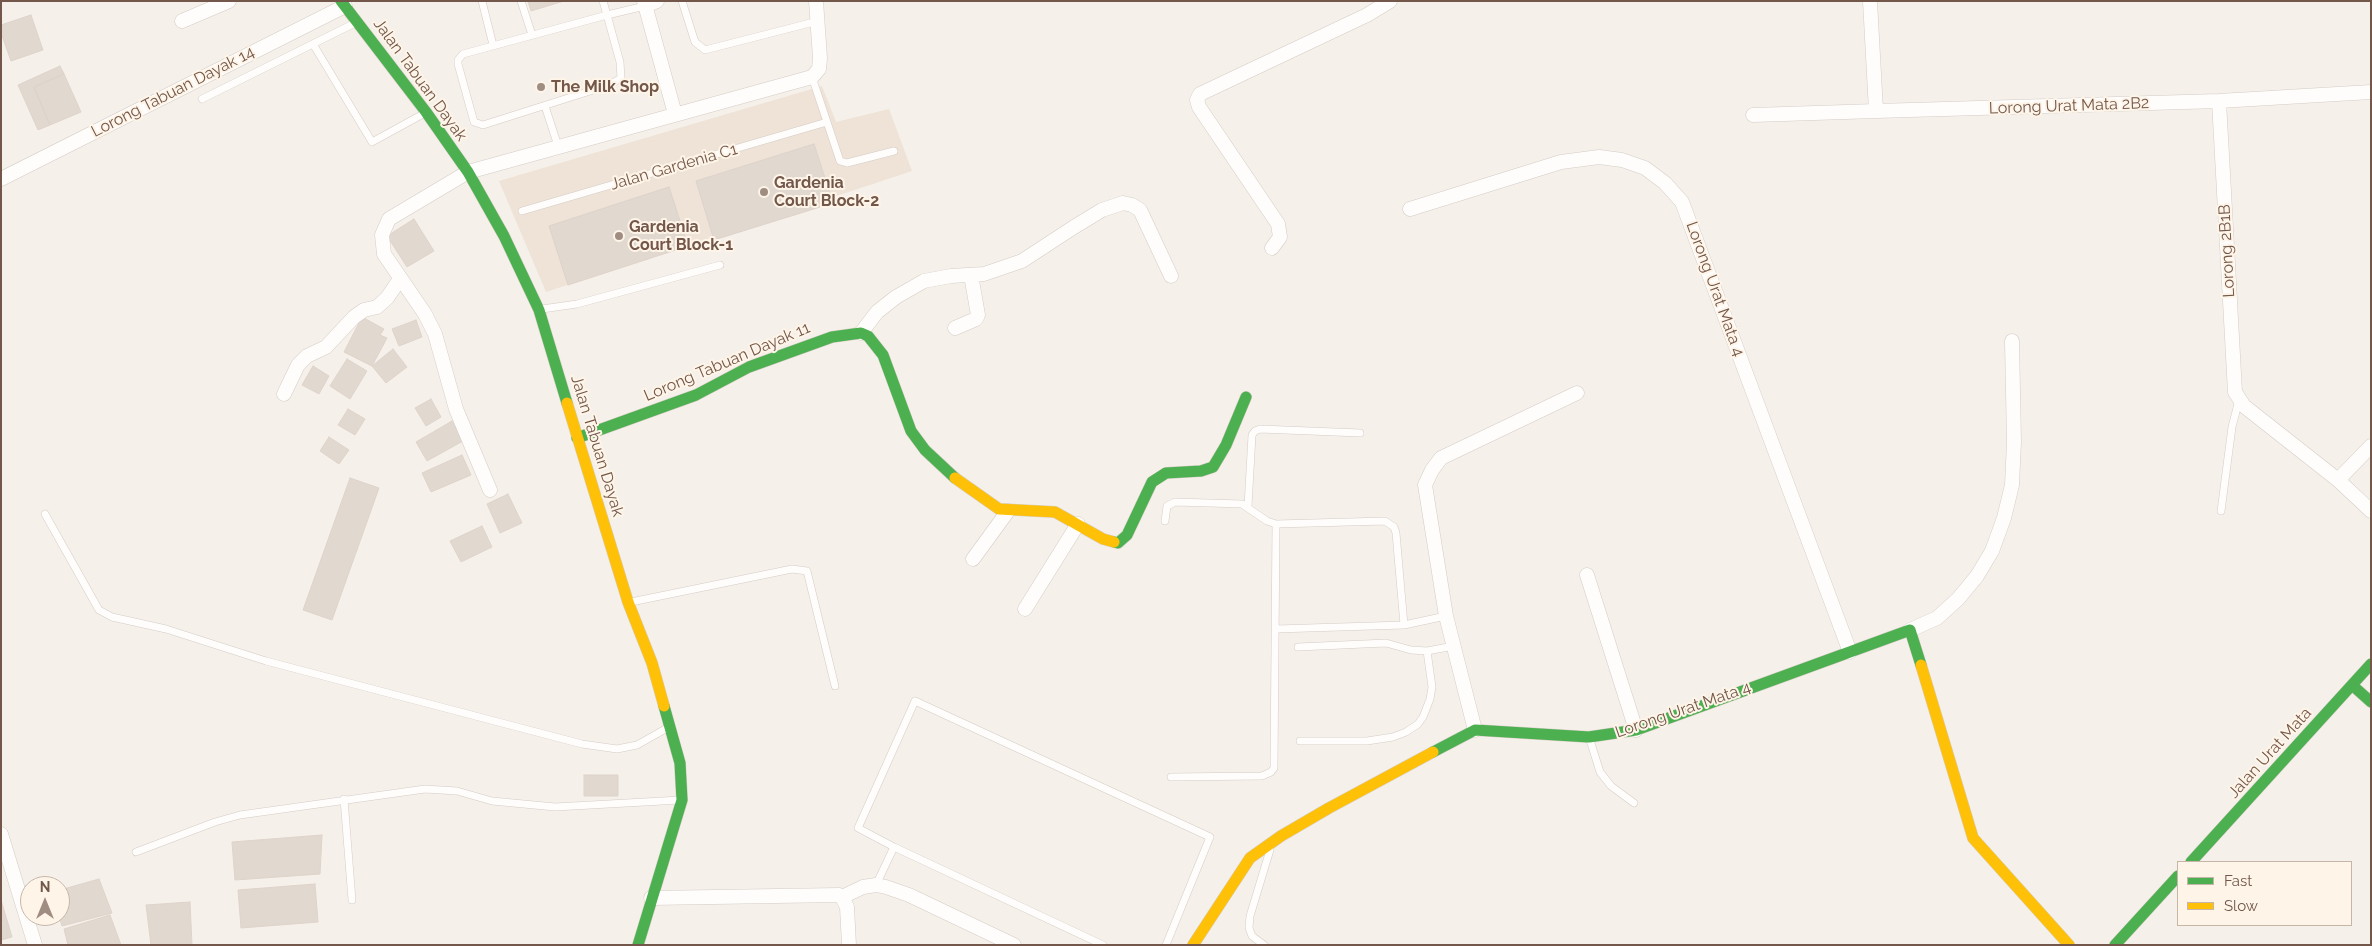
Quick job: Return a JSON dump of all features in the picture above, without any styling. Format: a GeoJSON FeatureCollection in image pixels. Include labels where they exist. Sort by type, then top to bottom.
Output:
{"type":"FeatureCollection","features":[{"type":"Feature","properties":{"kind":"street"},"geometry":{"type":"LineString","coordinates":[[182,21],[229,1]]}},
{"type":"Feature","properties":{"kind":"street"},"geometry":{"type":"LineString","coordinates":[[490,490],[456,409],[435,334],[425,314],[384,254],[382,235],[385,226],[390,219],[468,172],[812,77],[819,69],[816,1]]}},
{"type":"Feature","properties":{"kind":"street"},"geometry":{"type":"LineString","coordinates":[[1272,248],[1280,237],[1278,224],[1199,107],[1197,100],[1200,94],[1367,15],[1390,1]]}},
{"type":"Feature","properties":{"kind":"street"},"geometry":{"type":"LineString","coordinates":[[1870,1],[1876,111]]}},
{"type":"Feature","properties":{"kind":"street"},"geometry":{"type":"LineString","coordinates":[[649,3],[675,114]]}},
{"type":"Feature","properties":{"kind":"street","name":"Jalan Tabuan Dayak"},"geometry":{"type":"LineString","coordinates":[[343,4],[426,112],[468,172],[504,236],[539,310],[628,602],[652,663],[680,762],[682,800],[638,945]]}},
{"type":"Feature","properties":{"kind":"street","name":"Lorong Tabuan Dayak 14"},"geometry":{"type":"LineString","coordinates":[[1,179],[343,4]]}},
{"type":"Feature","properties":{"kind":"street","name":"Lorong Urat Mata 2B2"},"geometry":{"type":"LineString","coordinates":[[1753,115],[2219,101],[2371,92]]}},
{"type":"Feature","properties":{"kind":"street","name":"Lorong 2B1B"},"geometry":{"type":"LineString","coordinates":[[2219,101],[2235,392],[2239,400]]}},
{"type":"Feature","properties":{"kind":"street","name":"Lorong Urat Mata 4"},"geometry":{"type":"LineString","coordinates":[[1410,209],[1561,162],[1599,157],[1622,160],[1644,168],[1665,183],[1682,202],[1850,652]]}},
{"type":"Feature","properties":{"kind":"street"},"geometry":{"type":"LineString","coordinates":[[1171,276],[1140,210],[1132,205],[1123,203],[1112,206],[1081,222],[1022,261],[984,274],[924,281],[896,297],[876,312],[861,333],[868,336],[883,355],[911,430],[925,450],[948,473],[1000,508],[1008,511],[1055,512],[1110,542],[1118,543],[1123,540],[1152,482],[1166,473],[1201,471],[1213,467],[1224,451],[1246,397]]}},
{"type":"Feature","properties":{"kind":"street"},"geometry":{"type":"LineString","coordinates":[[955,328],[976,319],[978,315],[971,275]]}},
{"type":"Feature","properties":{"kind":"street"},"geometry":{"type":"LineString","coordinates":[[284,394],[298,365],[306,356],[326,347],[354,317],[364,310],[376,307],[387,298],[400,279]]}},
{"type":"Feature","properties":{"kind":"street","name":"Lorong Tabuan Dayak 11"},"geometry":{"type":"LineString","coordinates":[[577,438],[696,395],[750,367],[832,337],[861,333]]}},
{"type":"Feature","properties":{"kind":"street"},"geometry":{"type":"LineString","coordinates":[[2012,341],[2012,486],[2004,518],[1992,551],[1978,576],[1958,600],[1938,618],[1910,630],[1973,838],[2069,945]]}},
{"type":"Feature","properties":{"kind":"street"},"geometry":{"type":"LineString","coordinates":[[1193,945],[1250,858],[1329,808],[1474,730],[1446,616],[1425,485],[1432,470],[1441,458],[1577,393]]}},
{"type":"Feature","properties":{"kind":"street"},"geometry":{"type":"LineString","coordinates":[[2239,400],[2338,480],[2371,511]]}},
{"type":"Feature","properties":{"kind":"street"},"geometry":{"type":"LineString","coordinates":[[2338,480],[2371,446]]}},
{"type":"Feature","properties":{"kind":"street"},"geometry":{"type":"LineString","coordinates":[[973,559],[1008,511]]}},
{"type":"Feature","properties":{"kind":"street"},"geometry":{"type":"LineString","coordinates":[[1025,609],[1078,524]]}},
{"type":"Feature","properties":{"kind":"street"},"geometry":{"type":"LineString","coordinates":[[1587,576],[1636,730]]}},
{"type":"Feature","properties":{"kind":"street","name":"Lorong Urat Mata 4"},"geometry":{"type":"LineString","coordinates":[[1474,730],[1589,737],[1636,730],[1910,630]]}},
{"type":"Feature","properties":{"kind":"street","name":"Jalan Urat Mata"},"geometry":{"type":"LineString","coordinates":[[2192,861],[2371,664]]}},
{"type":"Feature","properties":{"kind":"street"},"geometry":{"type":"LineString","coordinates":[[2352,685],[2371,702]]}},
{"type":"Feature","properties":{"kind":"street"},"geometry":{"type":"LineString","coordinates":[[1,834],[35,945]]}},
{"type":"Feature","properties":{"kind":"street"},"geometry":{"type":"LineString","coordinates":[[2115,945],[2177,877]]}},
{"type":"Feature","properties":{"kind":"street"},"geometry":{"type":"LineString","coordinates":[[842,897],[863,887],[876,885],[909,895],[1014,945]]}},
{"type":"Feature","properties":{"kind":"street"},"geometry":{"type":"LineString","coordinates":[[651,898],[834,894],[842,897],[847,907],[849,945]]}},
{"type":"Feature","properties":{"kind":"lane"},"geometry":{"type":"LineString","coordinates":[[482,1],[493,45]]}},
{"type":"Feature","properties":{"kind":"lane"},"geometry":{"type":"LineString","coordinates":[[521,1],[532,35]]}},
{"type":"Feature","properties":{"kind":"lane"},"geometry":{"type":"LineString","coordinates":[[603,1],[607,15],[620,62],[621,78],[616,82],[545,106],[483,124],[474,122],[458,60],[463,54],[493,45],[607,15],[649,3]]}},
{"type":"Feature","properties":{"kind":"lane"},"geometry":{"type":"LineString","coordinates":[[682,1],[695,42],[705,50],[818,21]]}},
{"type":"Feature","properties":{"kind":"lane"},"geometry":{"type":"LineString","coordinates":[[202,99],[357,22]]}},
{"type":"Feature","properties":{"kind":"lane"},"geometry":{"type":"LineString","coordinates":[[313,44],[372,142],[426,112]]}},
{"type":"Feature","properties":{"kind":"lane"},"geometry":{"type":"LineString","coordinates":[[812,77],[840,161],[847,163],[894,150]]}},
{"type":"Feature","properties":{"kind":"lane"},"geometry":{"type":"LineString","coordinates":[[545,106],[558,146]]}},
{"type":"Feature","properties":{"kind":"lane","name":"Jalan Gardenia C1"},"geometry":{"type":"LineString","coordinates":[[522,211],[827,122]]}},
{"type":"Feature","properties":{"kind":"lane"},"geometry":{"type":"LineString","coordinates":[[539,310],[577,304],[720,265]]}},
{"type":"Feature","properties":{"kind":"lane","name":"Lorong 2B1B"},"geometry":{"type":"LineString","coordinates":[[2221,511],[2232,427],[2239,400]]}},
{"type":"Feature","properties":{"kind":"lane"},"geometry":{"type":"LineString","coordinates":[[1248,506],[1252,435],[1255,431],[1260,429],[1360,432]]}},
{"type":"Feature","properties":{"kind":"lane"},"geometry":{"type":"LineString","coordinates":[[1164,521],[1167,506],[1175,502],[1242,504],[1248,506],[1267,521],[1276,524],[1379,521],[1390,524],[1396,532],[1404,625]]}},
{"type":"Feature","properties":{"kind":"lane"},"geometry":{"type":"LineString","coordinates":[[45,514],[99,610],[112,617],[166,629],[266,661],[582,744],[616,748],[637,745],[671,725]]}},
{"type":"Feature","properties":{"kind":"lane"},"geometry":{"type":"LineString","coordinates":[[1171,777],[1262,776],[1271,772],[1274,768],[1276,524]]}},
{"type":"Feature","properties":{"kind":"lane"},"geometry":{"type":"LineString","coordinates":[[628,602],[792,569],[806,571],[835,686]]}},
{"type":"Feature","properties":{"kind":"lane"},"geometry":{"type":"LineString","coordinates":[[1276,629],[1404,625],[1446,616]]}},
{"type":"Feature","properties":{"kind":"lane"},"geometry":{"type":"LineString","coordinates":[[1298,647],[1386,643],[1411,650],[1428,651],[1454,646]]}},
{"type":"Feature","properties":{"kind":"lane"},"geometry":{"type":"LineString","coordinates":[[1300,741],[1380,740],[1400,734],[1418,724],[1427,709],[1432,687],[1428,651]]}},
{"type":"Feature","properties":{"kind":"lane"},"geometry":{"type":"LineString","coordinates":[[1103,945],[894,847],[858,828],[915,701],[1210,837],[1166,945]]}},
{"type":"Feature","properties":{"kind":"lane"},"geometry":{"type":"LineString","coordinates":[[1589,737],[1600,772],[1611,786],[1634,803]]}},
{"type":"Feature","properties":{"kind":"lane"},"geometry":{"type":"LineString","coordinates":[[136,852],[215,822],[240,815],[425,789],[457,791],[492,800],[555,807],[682,800]]}},
{"type":"Feature","properties":{"kind":"lane"},"geometry":{"type":"LineString","coordinates":[[344,799],[352,900]]}},
{"type":"Feature","properties":{"kind":"lane"},"geometry":{"type":"LineString","coordinates":[[1264,945],[1252,936],[1249,928],[1250,916],[1272,844]]}},
{"type":"Feature","properties":{"kind":"lane"},"geometry":{"type":"LineString","coordinates":[[876,885],[894,847]]}},
{"type":"Feature","properties":{"kind":"shaded area"},"geometry":{"type":"Polygon","coordinates":[[[822,86],[836,122],[889,109],[912,171],[546,292],[499,181],[822,86]]]}},
{"type":"Feature","properties":{"kind":"building"},"geometry":{"type":"Polygon","coordinates":[[[528,1],[564,1],[531,11],[528,1]]]}},
{"type":"Feature","properties":{"kind":"building"},"geometry":{"type":"Polygon","coordinates":[[[31,15],[43,50],[11,61],[1,33],[1,25],[31,15]]]}},
{"type":"Feature","properties":{"kind":"building"},"geometry":{"type":"Polygon","coordinates":[[[60,66],[64,74],[34,87],[50,125],[38,130],[18,85],[60,66]]]}},
{"type":"Feature","properties":{"kind":"building"},"geometry":{"type":"Polygon","coordinates":[[[64,74],[81,112],[50,125],[34,87],[64,74]]]}},
{"type":"Feature","properties":{"kind":"building","name":"Gardenia Court Block-2"},"geometry":{"type":"Polygon","coordinates":[[[814,144],[833,203],[714,240],[696,181],[814,144]]]}},
{"type":"Feature","properties":{"kind":"building","name":"Gardenia Court Block-1"},"geometry":{"type":"Polygon","coordinates":[[[669,187],[688,246],[568,285],[549,226],[669,187]]]}},
{"type":"Feature","properties":{"kind":"building"},"geometry":{"type":"Polygon","coordinates":[[[414,219],[434,251],[407,267],[387,236],[414,219]]]}},
{"type":"Feature","properties":{"kind":"building"},"geometry":{"type":"Polygon","coordinates":[[[362,317],[384,329],[380,335],[387,338],[372,366],[344,352],[362,317]]]}},
{"type":"Feature","properties":{"kind":"building"},"geometry":{"type":"Polygon","coordinates":[[[416,320],[422,337],[399,346],[392,329],[416,320]]]}},
{"type":"Feature","properties":{"kind":"building"},"geometry":{"type":"Polygon","coordinates":[[[393,349],[407,367],[386,383],[372,366],[393,349]]]}},
{"type":"Feature","properties":{"kind":"building"},"geometry":{"type":"Polygon","coordinates":[[[347,359],[367,371],[350,399],[330,386],[347,359]]]}},
{"type":"Feature","properties":{"kind":"building"},"geometry":{"type":"Polygon","coordinates":[[[313,366],[329,376],[319,394],[302,385],[313,366]]]}},
{"type":"Feature","properties":{"kind":"building"},"geometry":{"type":"Polygon","coordinates":[[[431,399],[441,417],[426,426],[415,408],[431,399]]]}},
{"type":"Feature","properties":{"kind":"building"},"geometry":{"type":"Polygon","coordinates":[[[348,409],[365,419],[355,435],[338,425],[348,409]]]}},
{"type":"Feature","properties":{"kind":"building"},"geometry":{"type":"Polygon","coordinates":[[[452,421],[463,441],[427,461],[416,442],[452,421]]]}},
{"type":"Feature","properties":{"kind":"building"},"geometry":{"type":"Polygon","coordinates":[[[329,437],[349,450],[339,464],[320,451],[329,437]]]}},
{"type":"Feature","properties":{"kind":"building"},"geometry":{"type":"Polygon","coordinates":[[[462,455],[471,475],[431,492],[422,473],[462,455]]]}},
{"type":"Feature","properties":{"kind":"building"},"geometry":{"type":"Polygon","coordinates":[[[350,478],[379,488],[332,620],[303,610],[350,478]]]}},
{"type":"Feature","properties":{"kind":"building"},"geometry":{"type":"Polygon","coordinates":[[[508,494],[522,523],[500,533],[487,504],[508,494]]]}},
{"type":"Feature","properties":{"kind":"building"},"geometry":{"type":"Polygon","coordinates":[[[482,526],[492,547],[461,562],[450,541],[482,526]]]}},
{"type":"Feature","properties":{"kind":"building"},"geometry":{"type":"Polygon","coordinates":[[[584,775],[618,775],[618,796],[584,796],[584,775]]]}},
{"type":"Feature","properties":{"kind":"building"},"geometry":{"type":"Polygon","coordinates":[[[322,835],[320,874],[235,880],[232,842],[322,835]]]}},
{"type":"Feature","properties":{"kind":"building"},"geometry":{"type":"Polygon","coordinates":[[[99,879],[112,913],[70,924],[70,887],[99,879]]]}},
{"type":"Feature","properties":{"kind":"building"},"geometry":{"type":"Polygon","coordinates":[[[315,884],[318,922],[241,928],[238,890],[315,884]]]}},
{"type":"Feature","properties":{"kind":"building"},"geometry":{"type":"Polygon","coordinates":[[[1,900],[12,937],[1,940],[1,900]]]}},
{"type":"Feature","properties":{"kind":"building"},"geometry":{"type":"Polygon","coordinates":[[[190,902],[192,945],[151,945],[146,905],[190,902]]]}},
{"type":"Feature","properties":{"kind":"building"},"geometry":{"type":"Polygon","coordinates":[[[110,915],[121,945],[68,945],[64,929],[110,915]]]}},
{"type":"Feature","properties":{"kind":"traffic: fast"},"geometry":{"type":"LineString","coordinates":[[341,1],[426,112],[468,172],[504,236],[539,310],[567,403]]}},
{"type":"Feature","properties":{"kind":"traffic: fast"},"geometry":{"type":"LineString","coordinates":[[577,438],[696,395],[749,367],[832,337],[861,333],[868,336],[883,355],[911,431],[925,450],[955,478]]}},
{"type":"Feature","properties":{"kind":"traffic: fast"},"geometry":{"type":"LineString","coordinates":[[1114,542],[1118,543],[1127,535],[1152,482],[1166,473],[1201,471],[1213,467],[1226,445],[1246,397]]}},
{"type":"Feature","properties":{"kind":"traffic: fast"},"geometry":{"type":"LineString","coordinates":[[1433,752],[1475,730],[1589,737],[1636,730],[1910,630],[1921,665]]}},
{"type":"Feature","properties":{"kind":"traffic: fast"},"geometry":{"type":"LineString","coordinates":[[2192,861],[2371,664]]}},
{"type":"Feature","properties":{"kind":"traffic: fast"},"geometry":{"type":"LineString","coordinates":[[2352,685],[2371,702]]}},
{"type":"Feature","properties":{"kind":"traffic: fast"},"geometry":{"type":"LineString","coordinates":[[638,945],[682,800],[680,763],[664,706]]}},
{"type":"Feature","properties":{"kind":"traffic: fast"},"geometry":{"type":"LineString","coordinates":[[2115,945],[2177,877]]}},
{"type":"Feature","properties":{"kind":"traffic: slow"},"geometry":{"type":"LineString","coordinates":[[567,403],[628,602],[652,663],[664,706]]}},
{"type":"Feature","properties":{"kind":"traffic: slow"},"geometry":{"type":"LineString","coordinates":[[955,478],[999,509],[1055,512],[1103,539],[1114,542]]}},
{"type":"Feature","properties":{"kind":"traffic: slow"},"geometry":{"type":"LineString","coordinates":[[1921,665],[1973,838],[2069,945]]}},
{"type":"Feature","properties":{"kind":"traffic: slow"},"geometry":{"type":"LineString","coordinates":[[1193,945],[1250,858],[1281,836],[1329,808],[1433,752]]}},
{"type":"Feature","properties":{"kind":"place","name":"The Milk Shop"},"geometry":{"type":"Point","coordinates":[541,87]}},
{"type":"Feature","properties":{"kind":"place","name":"Gardenia Court Block-2"},"geometry":{"type":"Point","coordinates":[764,192]}},
{"type":"Feature","properties":{"kind":"place","name":"Gardenia Court Block-1"},"geometry":{"type":"Point","coordinates":[619,236]}}]}
